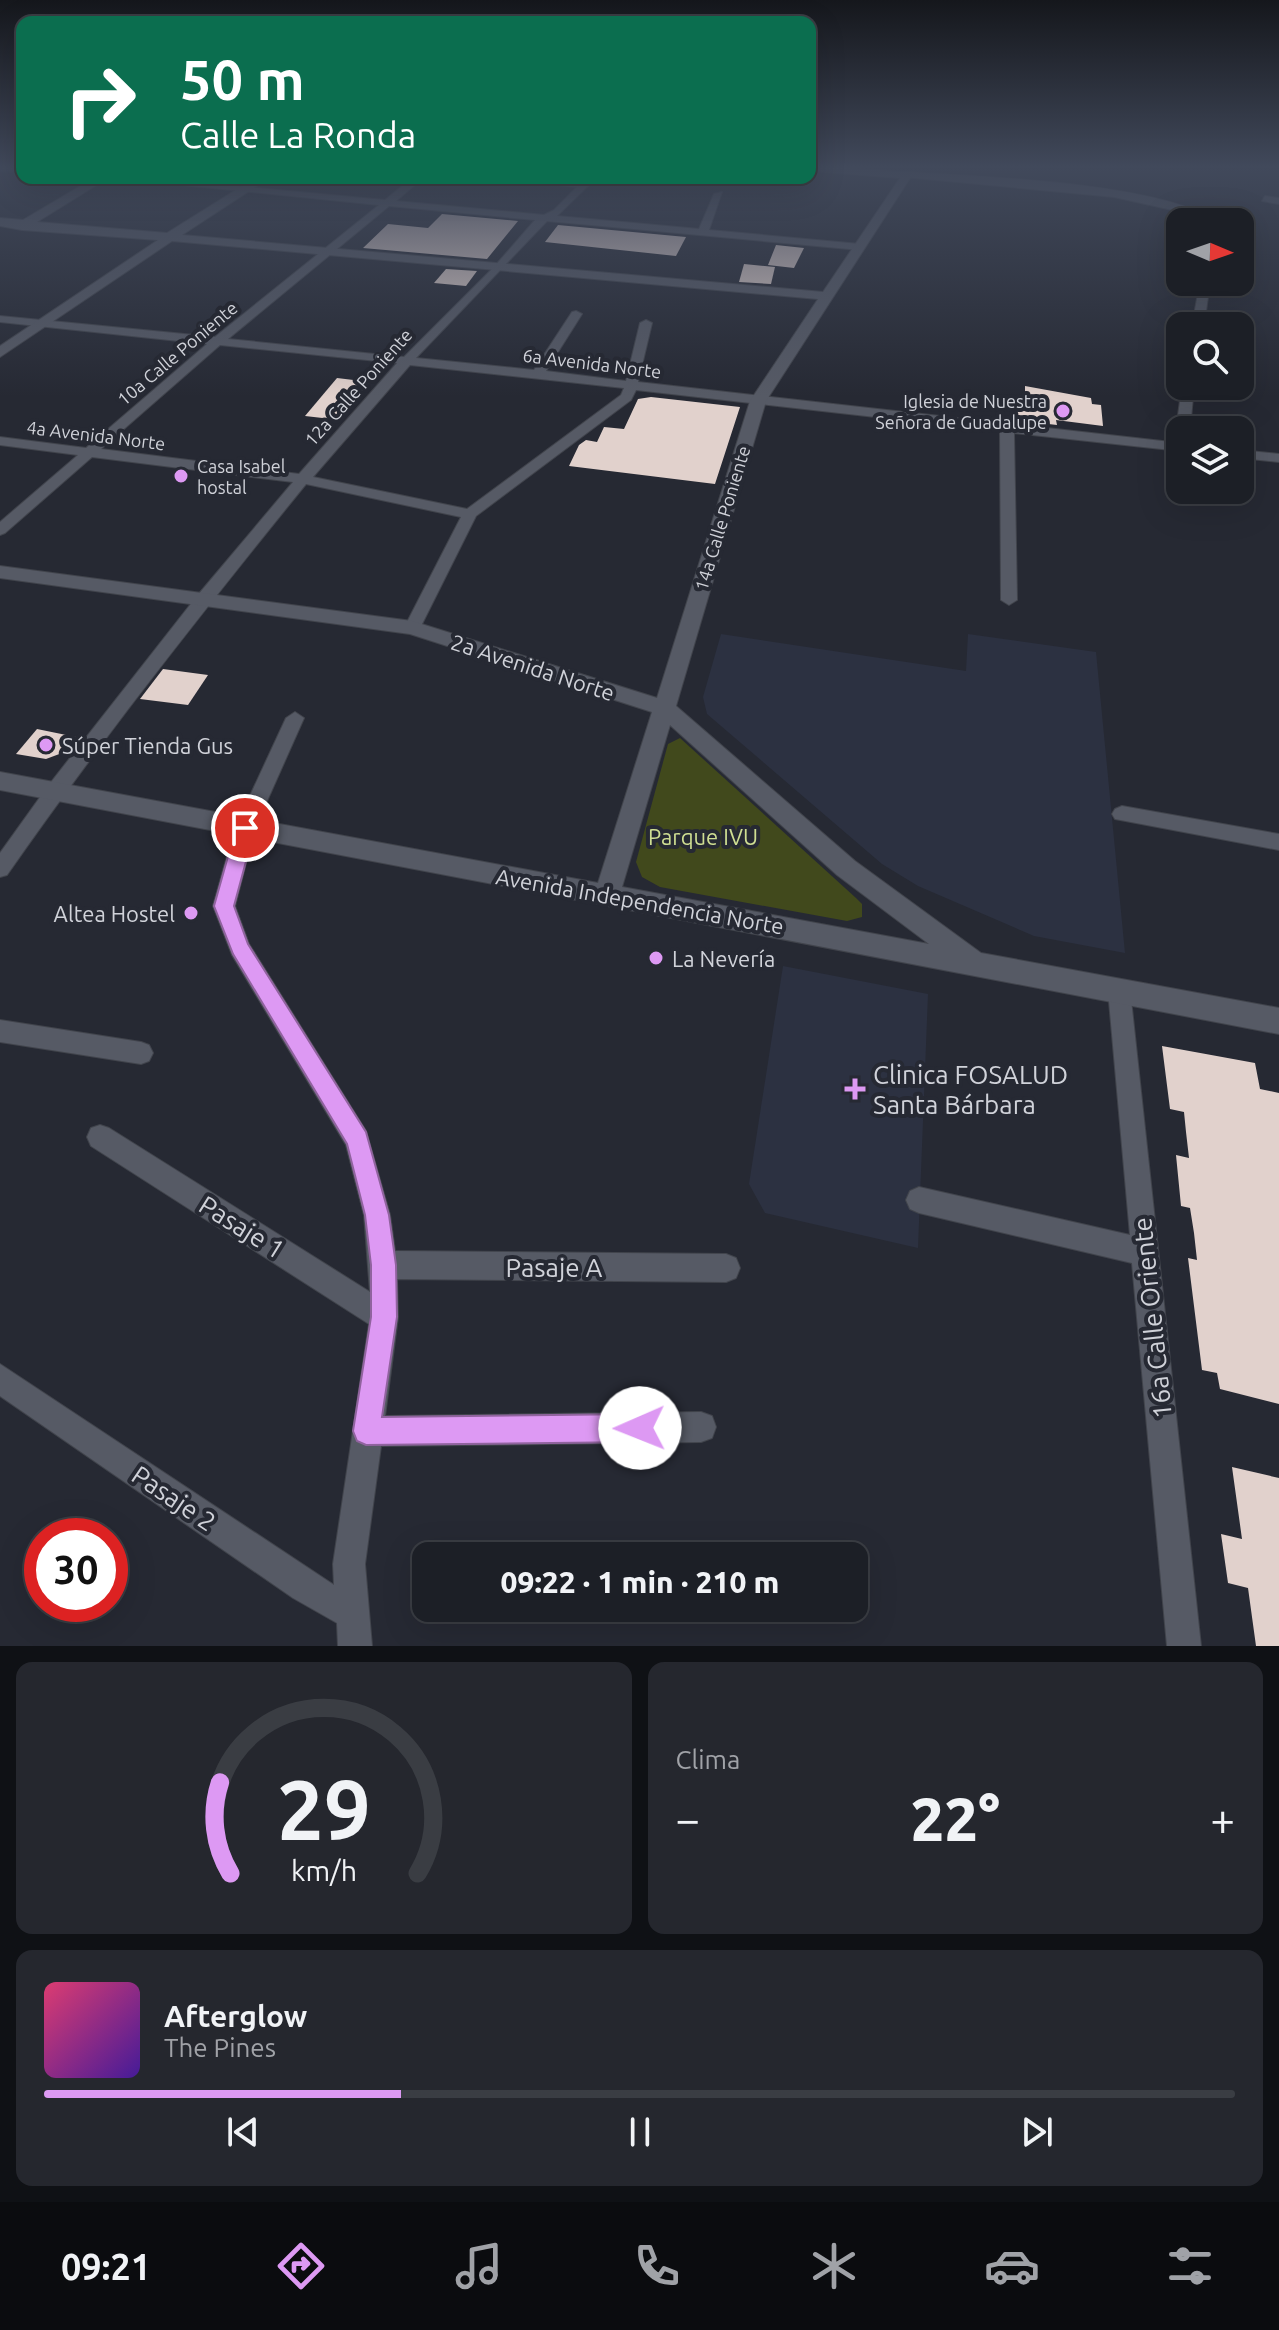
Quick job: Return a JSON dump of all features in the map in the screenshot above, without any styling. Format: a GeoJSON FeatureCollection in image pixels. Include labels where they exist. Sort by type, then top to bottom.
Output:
{"type":"FeatureCollection","features":[{"type":"Feature","properties":{"kind":"street"},"geometry":{"type":"LineString","coordinates":[[0,353],[161,243]]}},
{"type":"Feature","properties":{"kind":"street"},"geometry":{"type":"LineString","coordinates":[[227,243],[828,296]]}},
{"type":"Feature","properties":{"kind":"street","name":"10a Calle Poniente"},"geometry":{"type":"LineString","coordinates":[[0,530],[215,343],[339,243]]}},
{"type":"Feature","properties":{"kind":"street","name":"12a Calle Poniente"},"geometry":{"type":"LineString","coordinates":[[0,869],[55,791],[203,600],[303,479],[406,361],[522,243]]}},
{"type":"Feature","properties":{"kind":"street"},"geometry":{"type":"LineString","coordinates":[[816,243],[860,247]]}},
{"type":"Feature","properties":{"kind":"street","name":"14a Calle Poniente"},"geometry":{"type":"LineString","coordinates":[[607,895],[758,401],[863,243]]}},
{"type":"Feature","properties":{"kind":"street"},"geometry":{"type":"LineString","coordinates":[[538,374],[576,314]]}},
{"type":"Feature","properties":{"kind":"street","name":"6a Avenida Norte"},"geometry":{"type":"LineString","coordinates":[[0,319],[538,374],[1166,446]]}},
{"type":"Feature","properties":{"kind":"street"},"geometry":{"type":"LineString","coordinates":[[412,628],[470,514],[619,404],[631,386],[646,323]]}},
{"type":"Feature","properties":{"kind":"street"},"geometry":{"type":"LineString","coordinates":[[1007,429],[1009,600]]}},
{"type":"Feature","properties":{"kind":"street","name":"4a Avenida Norte"},"geometry":{"type":"LineString","coordinates":[[0,441],[303,479],[470,514]]}},
{"type":"Feature","properties":{"kind":"street"},"geometry":{"type":"LineString","coordinates":[[1254,455],[1279,458]]}},
{"type":"Feature","properties":{"kind":"street","name":"2a Avenida Norte"},"geometry":{"type":"LineString","coordinates":[[0,572],[412,628],[664,708],[846,868],[903,912],[978,963]]}},
{"type":"Feature","properties":{"kind":"street"},"geometry":{"type":"LineString","coordinates":[[295,718],[245,828],[224,906],[240,948],[357,1140],[372,1189],[383,1265],[384,1317],[349,1564],[355,1646]]}},
{"type":"Feature","properties":{"kind":"street","name":"Avenida Independencia Norte"},"geometry":{"type":"LineString","coordinates":[[0,781],[1279,1021]]}},
{"type":"Feature","properties":{"kind":"street"},"geometry":{"type":"LineString","coordinates":[[1122,814],[1279,842]]}},
{"type":"Feature","properties":{"kind":"street","name":"16a Calle Oriente"},"geometry":{"type":"LineString","coordinates":[[1119,990],[1184,1646]]}},
{"type":"Feature","properties":{"kind":"street"},"geometry":{"type":"LineString","coordinates":[[0,1031],[141,1053]]}},
{"type":"Feature","properties":{"kind":"street","name":"Pasaje 1"},"geometry":{"type":"LineString","coordinates":[[100,1137],[384,1317]]}},
{"type":"Feature","properties":{"kind":"street"},"geometry":{"type":"LineString","coordinates":[[919,1200],[1118,1244],[1146,1254]]}},
{"type":"Feature","properties":{"kind":"street","name":"Pasaje A"},"geometry":{"type":"LineString","coordinates":[[383,1265],[726,1268]]}},
{"type":"Feature","properties":{"kind":"street","name":"Pasaje 2"},"geometry":{"type":"LineString","coordinates":[[0,1379],[305,1586],[351,1613]]}},
{"type":"Feature","properties":{"kind":"street"},"geometry":{"type":"LineString","coordinates":[[366,1431],[701,1427]]}},
{"type":"Feature","properties":{"kind":"shaded area"},"geometry":{"type":"Polygon","coordinates":[[[721,634],[966,671],[968,634],[1096,652],[1125,953],[1034,936],[918,886],[882,864],[707,714],[703,697],[721,634]]]}},
{"type":"Feature","properties":{"kind":"shaded area"},"geometry":{"type":"Polygon","coordinates":[[[783,966],[928,994],[918,1248],[765,1213],[749,1184],[783,966]]]}},
{"type":"Feature","properties":{"kind":"green space","name":"Parque IVU"},"geometry":{"type":"Polygon","coordinates":[[[680,738],[856,898],[862,904],[862,917],[847,921],[660,887],[642,877],[636,862],[668,744],[680,738]]]}},
{"type":"Feature","properties":{"kind":"building"},"geometry":{"type":"Polygon","coordinates":[[[368,243],[500,243],[487,259],[363,248],[368,243]]]}},
{"type":"Feature","properties":{"kind":"building"},"geometry":{"type":"Polygon","coordinates":[[[553,243],[683,243],[676,256],[553,243]]]}},
{"type":"Feature","properties":{"kind":"building"},"geometry":{"type":"Polygon","coordinates":[[[776,245],[804,248],[794,268],[768,265],[776,245]]]}},
{"type":"Feature","properties":{"kind":"building"},"geometry":{"type":"Polygon","coordinates":[[[744,264],[775,267],[771,284],[739,282],[744,264]]]}},
{"type":"Feature","properties":{"kind":"building"},"geometry":{"type":"Polygon","coordinates":[[[446,269],[477,271],[466,286],[434,283],[446,269]]]}},
{"type":"Feature","properties":{"kind":"building"},"geometry":{"type":"Polygon","coordinates":[[[337,378],[370,382],[340,420],[305,416],[337,378]]]}},
{"type":"Feature","properties":{"kind":"building","name":"Iglesia de Nuestra Señora de Guadalupe"},"geometry":{"type":"Polygon","coordinates":[[[1025,386],[1091,398],[1092,404],[1101,405],[1103,426],[1056,420],[1057,425],[1013,420],[1015,396],[1025,397],[1025,386]]]}},
{"type":"Feature","properties":{"kind":"building"},"geometry":{"type":"Polygon","coordinates":[[[651,397],[740,407],[715,484],[569,466],[579,445],[586,440],[597,442],[604,427],[624,429],[638,399],[651,397]]]}},
{"type":"Feature","properties":{"kind":"building"},"geometry":{"type":"Polygon","coordinates":[[[163,669],[208,675],[188,705],[140,699],[163,669]]]}},
{"type":"Feature","properties":{"kind":"building","name":"Súper Tienda Gus"},"geometry":{"type":"Polygon","coordinates":[[[37,729],[76,737],[62,753],[46,759],[16,754],[37,729]]]}},
{"type":"Feature","properties":{"kind":"building"},"geometry":{"type":"Polygon","coordinates":[[[1162,1046],[1255,1063],[1260,1089],[1279,1093],[1279,1404],[1220,1389],[1217,1373],[1202,1370],[1188,1258],[1197,1260],[1194,1233],[1190,1208],[1181,1206],[1176,1155],[1189,1158],[1184,1112],[1170,1109],[1162,1046]]]}},
{"type":"Feature","properties":{"kind":"building"},"geometry":{"type":"Polygon","coordinates":[[[1232,1467],[1279,1478],[1279,1646],[1256,1646],[1248,1588],[1228,1583],[1221,1534],[1242,1539],[1232,1467]]]}},
{"type":"Feature","properties":{"kind":"place","name":"Iglesia de Nuestra Señora de Guadalupe"},"geometry":{"type":"Point","coordinates":[1063,411]}},
{"type":"Feature","properties":{"kind":"place","name":"Casa Isabel hostal"},"geometry":{"type":"Point","coordinates":[181,476]}},
{"type":"Feature","properties":{"kind":"place","name":"Súper Tienda Gus"},"geometry":{"type":"Point","coordinates":[46,745]}},
{"type":"Feature","properties":{"kind":"place","name":"Altea Hostel"},"geometry":{"type":"Point","coordinates":[191,913]}},
{"type":"Feature","properties":{"kind":"place","name":"La Nevería"},"geometry":{"type":"Point","coordinates":[656,958]}},
{"type":"Feature","properties":{"kind":"place","name":"Clinica FOSALUD Santa Bárbara"},"geometry":{"type":"Point","coordinates":[855,1089]}},
{"type":"Feature","properties":{"kind":"route"},"geometry":{"type":"LineString","coordinates":[[245,828],[224,906],[240,948],[357,1140],[377,1215],[383,1265],[384,1317],[366,1431],[640,1428]]}}]}
